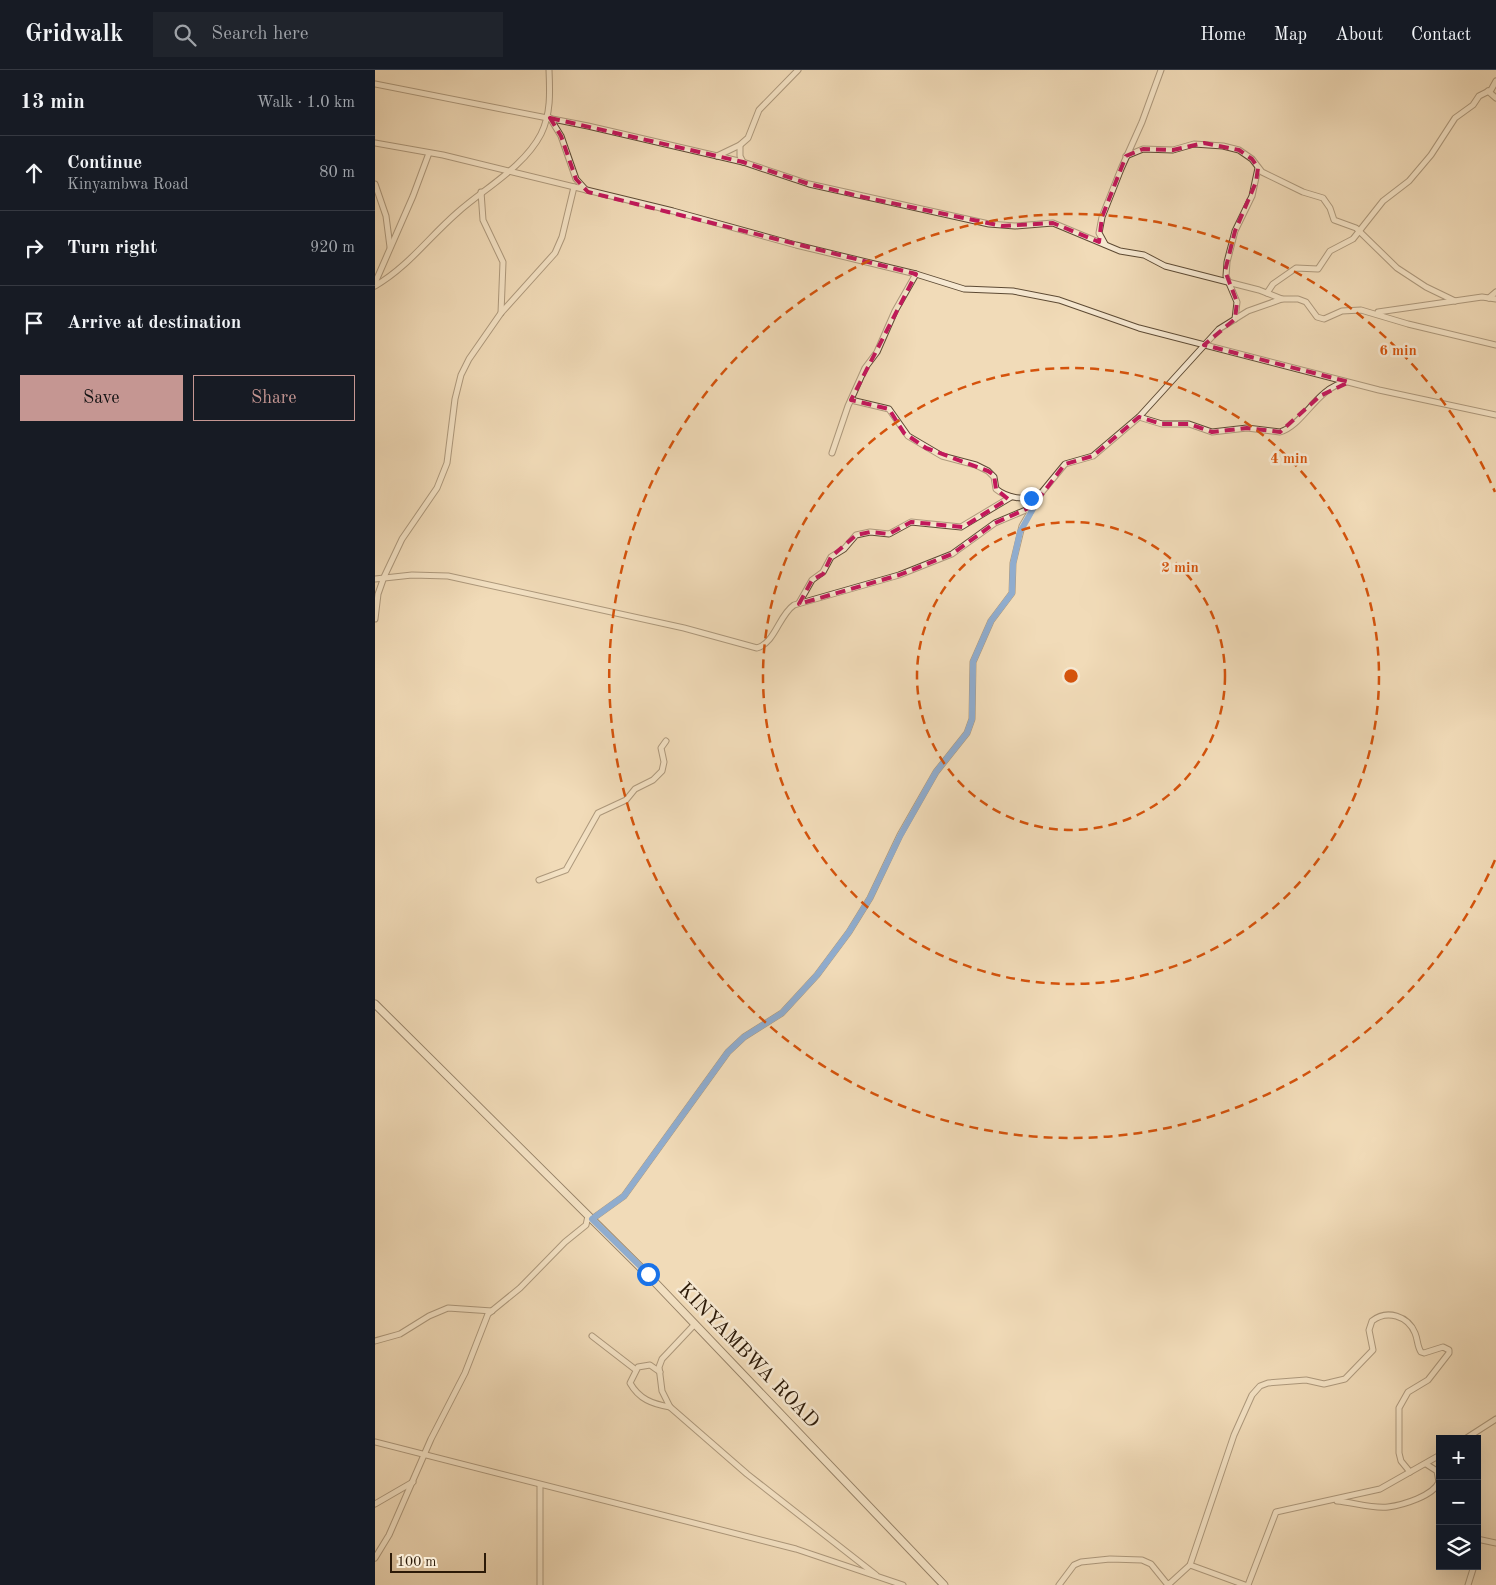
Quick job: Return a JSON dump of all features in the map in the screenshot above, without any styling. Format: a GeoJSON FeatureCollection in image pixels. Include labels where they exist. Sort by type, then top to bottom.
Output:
{"type":"FeatureCollection","features":[{"type":"Feature","properties":{"kind":"street"},"geometry":{"type":"LineString","coordinates":[[375,285],[399,271],[456,214],[509,171],[535,144],[549,118],[549,70]]}},
{"type":"Feature","properties":{"kind":"street"},"geometry":{"type":"LineString","coordinates":[[717,156],[740,145],[748,138],[759,110],[799,70]]}},
{"type":"Feature","properties":{"kind":"street"},"geometry":{"type":"LineString","coordinates":[[1105,244],[1099,233],[1099,228],[1161,70]]}},
{"type":"Feature","properties":{"kind":"street"},"geometry":{"type":"LineString","coordinates":[[1267,293],[1273,284],[1296,268],[1318,269],[1330,251],[1351,240],[1378,210],[1383,201],[1418,171],[1455,118],[1471,107],[1479,96],[1488,91],[1496,82]]}},
{"type":"Feature","properties":{"kind":"street"},"geometry":{"type":"LineString","coordinates":[[375,84],[549,118],[717,156],[743,162],[809,184],[989,224],[1015,226],[1053,223],[1120,251],[1144,255],[1165,266],[1228,282],[1282,299]]}},
{"type":"Feature","properties":{"kind":"street"},"geometry":{"type":"LineString","coordinates":[[1488,91],[1496,98]]}},
{"type":"Feature","properties":{"kind":"street"},"geometry":{"type":"LineString","coordinates":[[549,118],[561,136],[577,179],[588,192]]}},
{"type":"Feature","properties":{"kind":"street"},"geometry":{"type":"LineString","coordinates":[[375,143],[429,152],[588,192],[673,211],[796,245],[916,274],[964,289],[1013,291],[1059,300],[1139,328],[1349,382],[1496,415]]}},
{"type":"Feature","properties":{"kind":"street"},"geometry":{"type":"LineString","coordinates":[[1126,156],[1143,149],[1173,150],[1188,144],[1204,143],[1239,150],[1248,155],[1262,172],[1303,192],[1323,198],[1330,208],[1334,220],[1359,230],[1397,268],[1426,287],[1455,301]]}},
{"type":"Feature","properties":{"kind":"street"},"geometry":{"type":"LineString","coordinates":[[740,145],[740,156],[743,162]]}},
{"type":"Feature","properties":{"kind":"street"},"geometry":{"type":"LineString","coordinates":[[375,285],[429,152]]}},
{"type":"Feature","properties":{"kind":"street"},"geometry":{"type":"LineString","coordinates":[[1235,319],[1237,302],[1225,271],[1233,236],[1249,204],[1258,168]]}},
{"type":"Feature","properties":{"kind":"street"},"geometry":{"type":"LineString","coordinates":[[375,184],[386,216],[389,251]]}},
{"type":"Feature","properties":{"kind":"street"},"geometry":{"type":"LineString","coordinates":[[375,619],[378,594],[384,577],[402,539],[442,477],[449,449],[455,399],[461,375],[469,359],[501,314],[558,248],[574,188]]}},
{"type":"Feature","properties":{"kind":"street"},"geometry":{"type":"LineString","coordinates":[[481,192],[483,220],[503,262],[501,314]]}},
{"type":"Feature","properties":{"kind":"street"},"geometry":{"type":"LineString","coordinates":[[832,453],[851,400],[916,274]]}},
{"type":"Feature","properties":{"kind":"street"},"geometry":{"type":"LineString","coordinates":[[1489,298],[1496,292]]}},
{"type":"Feature","properties":{"kind":"street"},"geometry":{"type":"LineString","coordinates":[[1375,313],[1482,296],[1496,299]]}},
{"type":"Feature","properties":{"kind":"street"},"geometry":{"type":"LineString","coordinates":[[375,1558],[389,1535],[424,1456],[465,1373],[486,1320],[492,1311],[520,1288],[565,1242],[586,1225],[590,1217],[624,1196],[728,1052],[744,1037],[782,1013],[817,975],[849,932],[870,898],[900,836],[936,772],[967,733],[972,719],[973,662],[991,621],[1012,593],[1013,564],[1022,526],[1033,506],[1065,464],[1093,456],[1139,417],[1165,392],[1219,329],[1248,311],[1282,299],[1298,299],[1306,302],[1317,318],[1323,319],[1349,310],[1375,313],[1408,324],[1496,345]]}},
{"type":"Feature","properties":{"kind":"street"},"geometry":{"type":"LineString","coordinates":[[1139,417],[1163,424],[1189,424],[1206,432],[1254,428],[1280,432],[1298,420],[1320,396],[1343,383],[1349,382]]}},
{"type":"Feature","properties":{"kind":"street"},"geometry":{"type":"LineString","coordinates":[[851,400],[889,409],[907,436],[942,456],[976,465],[988,471],[994,477],[996,489],[1011,497],[1039,498]]}},
{"type":"Feature","properties":{"kind":"street"},"geometry":{"type":"LineString","coordinates":[[799,604],[811,580],[823,572],[831,556],[844,549],[857,535],[870,532],[889,534],[911,522],[961,527],[1011,497]]}},
{"type":"Feature","properties":{"kind":"street"},"geometry":{"type":"LineString","coordinates":[[375,579],[426,575],[448,576],[678,627],[757,648],[766,643],[787,611],[799,604],[890,578],[952,554],[995,523],[1033,506]]}},
{"type":"Feature","properties":{"kind":"street"},"geometry":{"type":"LineString","coordinates":[[539,880],[566,870],[598,813],[626,800],[635,789],[658,776],[662,771],[664,762],[661,748],[666,741]]}},
{"type":"Feature","properties":{"kind":"street","name":"KINYAMBWA ROAD"},"geometry":{"type":"LineString","coordinates":[[375,1004],[695,1324],[944,1585]]}},
{"type":"Feature","properties":{"kind":"street"},"geometry":{"type":"LineString","coordinates":[[375,1341],[400,1334],[429,1316],[448,1308],[492,1311]]}},
{"type":"Feature","properties":{"kind":"street"},"geometry":{"type":"LineString","coordinates":[[1059,1585],[1074,1565],[1081,1562],[1110,1559],[1142,1560],[1151,1564],[1167,1585],[1190,1565],[1234,1435],[1252,1394],[1260,1386],[1268,1383],[1306,1380],[1324,1384],[1345,1379],[1373,1350],[1369,1330],[1372,1321],[1391,1314],[1398,1315],[1414,1331],[1421,1352],[1424,1353],[1443,1347],[1449,1350],[1449,1353],[1428,1380],[1408,1392],[1399,1408],[1399,1453],[1401,1462],[1411,1472]]}},
{"type":"Feature","properties":{"kind":"street"},"geometry":{"type":"LineString","coordinates":[[695,1324],[662,1358],[659,1367],[662,1391],[670,1407],[747,1474],[887,1585]]}},
{"type":"Feature","properties":{"kind":"street"},"geometry":{"type":"LineString","coordinates":[[592,1336],[636,1370]]}},
{"type":"Feature","properties":{"kind":"street"},"geometry":{"type":"LineString","coordinates":[[660,1373],[649,1365],[638,1367],[630,1382],[635,1392],[654,1405],[670,1407]]}},
{"type":"Feature","properties":{"kind":"street"},"geometry":{"type":"LineString","coordinates":[[1471,1435],[1496,1419]]}},
{"type":"Feature","properties":{"kind":"street"},"geometry":{"type":"LineString","coordinates":[[375,1442],[539,1485],[796,1548],[903,1585]]}},
{"type":"Feature","properties":{"kind":"street"},"geometry":{"type":"LineString","coordinates":[[1190,1565],[1246,1585],[1276,1512],[1380,1489],[1436,1457]]}},
{"type":"Feature","properties":{"kind":"street"},"geometry":{"type":"LineString","coordinates":[[1334,1500],[1387,1507],[1419,1498],[1431,1492],[1439,1482],[1437,1471],[1425,1464]]}},
{"type":"Feature","properties":{"kind":"street"},"geometry":{"type":"LineString","coordinates":[[375,1504],[413,1482]]}},
{"type":"Feature","properties":{"kind":"street"},"geometry":{"type":"LineString","coordinates":[[539,1485],[540,1585]]}},
{"type":"Feature","properties":{"kind":"street"},"geometry":{"type":"LineString","coordinates":[[1481,1540],[1496,1543]]}},
{"type":"Feature","properties":{"kind":"street"},"geometry":{"type":"LineString","coordinates":[[1468,1585],[1472,1570]]}},
{"type":"Feature","properties":{"kind":"street"},"geometry":{"type":"LineString","coordinates":[[880,1578],[892,1585]]}},
{"type":"Feature","properties":{"kind":"highlighted area"},"geometry":{"type":"Polygon","coordinates":[[[550,118],[743,162],[809,184],[863,197],[1002,226],[1053,223],[1099,242],[1102,217],[1126,156],[1143,149],[1173,150],[1204,143],[1239,150],[1252,159],[1258,168],[1256,182],[1235,231],[1225,271],[1237,302],[1235,319],[1204,345],[1349,382],[1320,396],[1280,432],[1247,428],[1212,432],[1189,424],[1162,424],[1139,417],[1093,456],[1065,464],[1033,506],[995,523],[952,554],[899,575],[799,604],[812,580],[823,574],[831,557],[856,535],[870,532],[889,534],[911,522],[963,527],[1008,499],[996,489],[994,475],[988,471],[926,448],[904,433],[889,409],[851,400],[916,274],[588,192],[576,179],[561,136],[550,118]]]}},
{"type":"Feature","properties":{"kind":"route"},"geometry":{"type":"LineString","coordinates":[[648,1274],[592,1219],[624,1196],[728,1052],[744,1037],[782,1013],[817,975],[849,932],[870,898],[900,836],[936,772],[961,742],[970,726],[972,719],[973,662],[991,621],[1012,593],[1013,564],[1017,542],[1022,526],[1039,498],[1031,498]]}}]}
